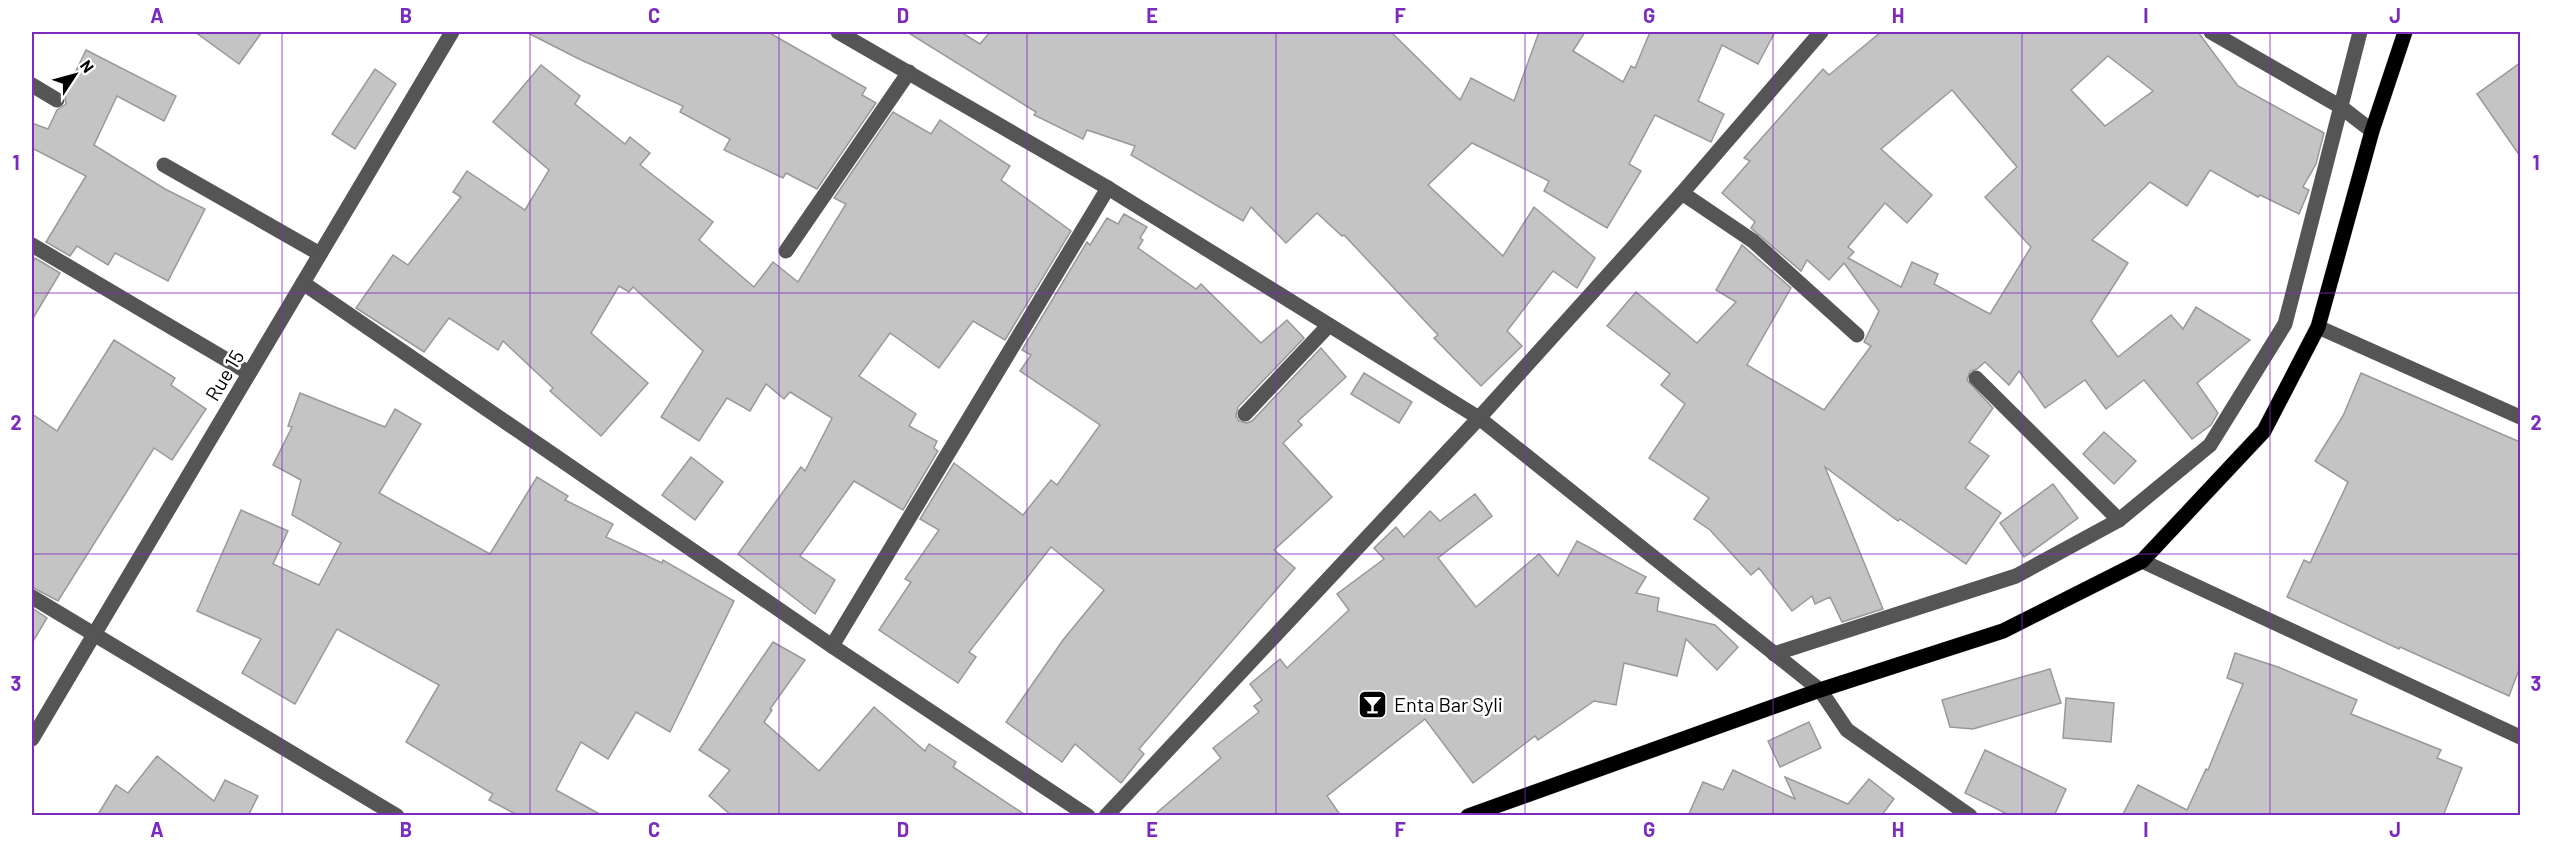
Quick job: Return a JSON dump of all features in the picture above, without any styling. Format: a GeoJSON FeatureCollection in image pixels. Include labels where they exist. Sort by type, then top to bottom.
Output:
{"type":"FeatureCollection","features":[{"type":"Feature","properties":{"kind":"main road"},"geometry":{"type":"LineString","coordinates":[[1468,816],[1820,690],[2003,631],[2142,561],[2264,431],[2318,327],[2372,131],[2405,32]]}},
{"type":"Feature","properties":{"kind":"street","name":"Rue 15"},"geometry":{"type":"LineString","coordinates":[[32,739],[452,32]]}},
{"type":"Feature","properties":{"kind":"street"},"geometry":{"type":"LineString","coordinates":[[838,32],[1108,188],[1479,418],[1820,690],[1847,730],[1970,816]]}},
{"type":"Feature","properties":{"kind":"street"},"geometry":{"type":"LineString","coordinates":[[1106,816],[1479,418],[1682,193],[1821,32]]}},
{"type":"Feature","properties":{"kind":"street"},"geometry":{"type":"LineString","coordinates":[[2211,32],[2341,107],[2372,131]]}},
{"type":"Feature","properties":{"kind":"street"},"geometry":{"type":"LineString","coordinates":[[1774,654],[2016,576],[2119,520],[2210,445],[2285,324],[2360,32]]}},
{"type":"Feature","properties":{"kind":"street"},"geometry":{"type":"LineString","coordinates":[[786,251],[909,72]]}},
{"type":"Feature","properties":{"kind":"street"},"geometry":{"type":"LineString","coordinates":[[32,85],[57,100]]}},
{"type":"Feature","properties":{"kind":"street"},"geometry":{"type":"LineString","coordinates":[[164,165],[320,254]]}},
{"type":"Feature","properties":{"kind":"street"},"geometry":{"type":"LineString","coordinates":[[832,646],[1108,188]]}},
{"type":"Feature","properties":{"kind":"street"},"geometry":{"type":"LineString","coordinates":[[1682,193],[1753,241],[1857,335]]}},
{"type":"Feature","properties":{"kind":"street"},"geometry":{"type":"LineString","coordinates":[[32,244],[249,373]]}},
{"type":"Feature","properties":{"kind":"street"},"geometry":{"type":"LineString","coordinates":[[303,284],[832,646],[1088,816]]}},
{"type":"Feature","properties":{"kind":"street"},"geometry":{"type":"LineString","coordinates":[[1245,414],[1329,325]]}},
{"type":"Feature","properties":{"kind":"street"},"geometry":{"type":"LineString","coordinates":[[2318,327],[2520,417]]}},
{"type":"Feature","properties":{"kind":"street"},"geometry":{"type":"LineString","coordinates":[[1976,378],[2119,520]]}},
{"type":"Feature","properties":{"kind":"street"},"geometry":{"type":"LineString","coordinates":[[2142,561],[2520,737]]}},
{"type":"Feature","properties":{"kind":"street"},"geometry":{"type":"LineString","coordinates":[[32,597],[397,816]]}},
{"type":"Feature","properties":{"kind":"building"},"geometry":{"type":"Polygon","coordinates":[[[195,32],[262,32],[239,64],[195,32]]]}},
{"type":"Feature","properties":{"kind":"building"},"geometry":{"type":"Polygon","coordinates":[[[526,32],[768,32],[866,88],[862,95],[876,103],[817,189],[786,173],[783,178],[724,150],[730,139],[680,112],[683,106],[579,59],[526,32]]]}},
{"type":"Feature","properties":{"kind":"building"},"geometry":{"type":"Polygon","coordinates":[[[907,32],[961,32],[980,44],[990,32],[1391,32],[1460,100],[1471,78],[1514,101],[1539,32],[1585,32],[1573,51],[1623,82],[1631,66],[1635,68],[1650,32],[1775,32],[1758,64],[1722,45],[1698,101],[1724,114],[1711,142],[1655,115],[1629,164],[1641,171],[1607,228],[1544,191],[1549,181],[1472,143],[1428,185],[1503,256],[1534,207],[1595,258],[1577,288],[1553,271],[1507,331],[1522,346],[1481,386],[1434,338],[1438,335],[1344,235],[1342,236],[1317,213],[1286,243],[1251,207],[1243,221],[1131,155],[1135,146],[1087,130],[1083,139],[1034,115],[1036,112],[907,32]]]}},
{"type":"Feature","properties":{"kind":"building"},"geometry":{"type":"Polygon","coordinates":[[[1881,32],[2198,32],[2238,86],[2324,133],[2316,164],[2303,187],[2309,190],[2299,214],[2260,195],[2258,197],[2210,170],[2187,206],[2150,182],[2092,240],[2128,263],[2091,321],[2118,357],[2171,315],[2183,329],[2196,307],[2250,340],[2197,383],[2218,413],[2211,425],[2192,439],[2144,380],[2106,409],[2085,380],[2045,408],[2019,371],[2009,385],[1985,362],[1977,369],[1970,371],[1967,380],[1993,408],[1969,442],[1989,456],[1965,488],[2001,513],[1966,564],[1900,519],[1898,521],[1825,467],[1883,609],[1842,622],[1830,597],[1815,604],[1812,596],[1792,611],[1759,568],[1751,575],[1710,530],[1694,519],[1709,498],[1649,458],[1685,404],[1661,385],[1670,374],[1607,326],[1636,292],[1697,343],[1736,302],[1716,290],[1742,245],[1791,288],[1747,365],[1824,410],[1871,346],[1864,342],[1879,311],[1844,263],[1829,280],[1807,260],[1801,271],[1751,228],[1755,222],[1722,193],[1750,161],[1744,158],[1823,69],[1829,75],[1881,32]],[[2108,56],[2071,90],[2105,126],[2153,91],[2108,56]],[[1952,90],[1881,149],[1932,195],[1907,223],[1885,203],[1848,247],[1854,252],[1848,258],[1901,287],[1912,262],[1938,274],[1934,284],[1990,314],[2031,247],[1985,197],[2017,167],[1952,90]]]}},
{"type":"Feature","properties":{"kind":"building"},"geometry":{"type":"Polygon","coordinates":[[[86,50],[176,96],[164,121],[117,96],[94,145],[165,189],[205,209],[168,281],[115,253],[108,265],[77,246],[70,256],[46,242],[86,176],[32,148],[32,123],[48,129],[57,110],[66,104],[65,94],[86,50]]]}},
{"type":"Feature","properties":{"kind":"building"},"geometry":{"type":"Polygon","coordinates":[[[2520,63],[2520,156],[2477,94],[2520,63]]]}},
{"type":"Feature","properties":{"kind":"building"},"geometry":{"type":"Polygon","coordinates":[[[541,65],[580,96],[575,104],[625,144],[630,137],[650,153],[640,165],[713,222],[699,240],[754,287],[773,262],[798,282],[846,204],[834,198],[893,112],[931,134],[940,120],[1010,166],[1001,180],[1071,231],[1005,340],[973,321],[939,368],[890,333],[859,376],[916,414],[909,426],[937,441],[934,448],[938,451],[903,510],[854,481],[800,556],[835,580],[815,614],[738,554],[801,467],[805,471],[832,418],[790,392],[784,399],[766,384],[750,411],[727,398],[699,441],[661,417],[703,351],[633,287],[629,292],[619,286],[591,333],[648,383],[601,436],[550,391],[553,388],[503,341],[498,350],[449,318],[424,352],[356,308],[393,255],[408,265],[461,197],[453,192],[467,171],[525,210],[549,170],[493,122],[541,65]]]}},
{"type":"Feature","properties":{"kind":"building"},"geometry":{"type":"Polygon","coordinates":[[[375,69],[396,84],[355,149],[332,134],[375,69]]]}},
{"type":"Feature","properties":{"kind":"building"},"geometry":{"type":"Polygon","coordinates":[[[1124,214],[1147,227],[1140,238],[1143,240],[1138,248],[1196,289],[1201,284],[1261,343],[1287,320],[1304,338],[1238,407],[1236,416],[1239,421],[1247,423],[1252,421],[1321,348],[1346,377],[1298,421],[1302,425],[1283,443],[1332,497],[1274,550],[1295,568],[1139,749],[1144,754],[1121,783],[1075,744],[1062,762],[1006,722],[1063,640],[1104,590],[1051,547],[969,652],[976,657],[958,683],[879,630],[911,582],[905,579],[939,530],[920,519],[954,463],[1023,515],[1051,480],[1057,485],[1100,425],[1020,371],[1031,355],[1022,350],[1087,242],[1090,245],[1107,218],[1118,224],[1124,214]]]}},
{"type":"Feature","properties":{"kind":"building"},"geometry":{"type":"Polygon","coordinates":[[[35,258],[60,273],[32,320],[32,265],[35,258]]]}},
{"type":"Feature","properties":{"kind":"building"},"geometry":{"type":"Polygon","coordinates":[[[114,340],[175,378],[171,385],[206,409],[172,460],[154,448],[58,601],[32,587],[32,414],[57,431],[114,340]]]}},
{"type":"Feature","properties":{"kind":"building"},"geometry":{"type":"Polygon","coordinates":[[[1364,373],[1412,402],[1399,423],[1351,394],[1364,373]]]}},
{"type":"Feature","properties":{"kind":"building"},"geometry":{"type":"Polygon","coordinates":[[[2361,373],[2520,442],[2520,667],[2509,696],[2400,647],[2399,649],[2287,597],[2304,560],[2310,563],[2348,482],[2315,461],[2343,416],[2361,373]]]}},
{"type":"Feature","properties":{"kind":"building"},"geometry":{"type":"Polygon","coordinates":[[[300,393],[385,427],[395,409],[421,424],[379,493],[490,554],[537,477],[568,496],[565,500],[613,524],[606,537],[662,563],[663,560],[734,601],[670,732],[636,712],[608,759],[581,742],[556,790],[603,816],[519,816],[489,800],[493,794],[406,742],[439,685],[337,629],[295,704],[242,673],[261,639],[197,611],[241,510],[288,531],[273,564],[319,585],[341,543],[292,515],[301,480],[273,465],[292,427],[288,426],[300,393]]]}},
{"type":"Feature","properties":{"kind":"building"},"geometry":{"type":"Polygon","coordinates":[[[2104,432],[2136,461],[2114,484],[2083,454],[2104,432]]]}},
{"type":"Feature","properties":{"kind":"building"},"geometry":{"type":"Polygon","coordinates":[[[691,457],[723,482],[695,520],[662,495],[691,457]]]}},
{"type":"Feature","properties":{"kind":"building"},"geometry":{"type":"Polygon","coordinates":[[[2053,484],[2078,518],[2024,557],[2000,523],[2053,484]]]}},
{"type":"Feature","properties":{"kind":"building"},"geometry":{"type":"Polygon","coordinates":[[[1475,494],[1492,516],[1438,558],[1476,607],[1539,554],[1558,576],[1577,541],[1646,577],[1636,593],[1659,598],[1657,611],[1715,625],[1738,647],[1717,670],[1686,639],[1677,676],[1624,663],[1616,705],[1594,701],[1538,740],[1535,736],[1473,783],[1425,719],[1327,796],[1341,816],[1153,816],[1221,758],[1213,748],[1259,712],[1254,706],[1262,700],[1250,684],[1280,659],[1287,668],[1349,610],[1337,594],[1384,559],[1374,548],[1396,527],[1404,537],[1430,511],[1440,521],[1475,494]]]}},
{"type":"Feature","properties":{"kind":"building"},"geometry":{"type":"Polygon","coordinates":[[[32,608],[47,618],[32,643],[32,608]]]}},
{"type":"Feature","properties":{"kind":"building"},"geometry":{"type":"Polygon","coordinates":[[[773,642],[805,660],[770,709],[772,710],[764,722],[819,771],[874,707],[925,751],[929,744],[956,762],[953,767],[1027,816],[732,816],[709,796],[730,770],[699,750],[773,642]]]}},
{"type":"Feature","properties":{"kind":"building"},"geometry":{"type":"Polygon","coordinates":[[[2235,653],[2278,667],[2357,700],[2351,714],[2441,750],[2437,758],[2462,768],[2443,816],[2122,816],[2138,785],[2187,810],[2206,769],[2208,770],[2243,684],[2227,678],[2235,653]]]}},
{"type":"Feature","properties":{"kind":"building"},"geometry":{"type":"Polygon","coordinates":[[[2050,669],[2061,703],[1973,729],[1950,727],[1942,700],[2050,669]]]}},
{"type":"Feature","properties":{"kind":"building"},"geometry":{"type":"Polygon","coordinates":[[[2066,698],[2114,703],[2111,742],[2063,738],[2066,698]]]}},
{"type":"Feature","properties":{"kind":"building"},"geometry":{"type":"Polygon","coordinates":[[[1809,722],[1821,748],[1780,767],[1768,741],[1809,722]]]}},
{"type":"Feature","properties":{"kind":"building"},"geometry":{"type":"Polygon","coordinates":[[[1985,750],[2066,789],[2054,816],[2011,816],[1965,793],[1985,750]]]}},
{"type":"Feature","properties":{"kind":"building"},"geometry":{"type":"Polygon","coordinates":[[[157,756],[214,801],[225,780],[258,796],[248,816],[97,816],[116,785],[128,793],[157,756]]]}},
{"type":"Feature","properties":{"kind":"building"},"geometry":{"type":"Polygon","coordinates":[[[1733,770],[1795,799],[1785,777],[1848,804],[1869,779],[1894,799],[1881,816],[1688,816],[1703,782],[1723,790],[1733,770]]]}},
{"type":"Feature","properties":{"kind":"place","name":"Enta Bar Syli"},"geometry":{"type":"Point","coordinates":[1373,704]}}]}
